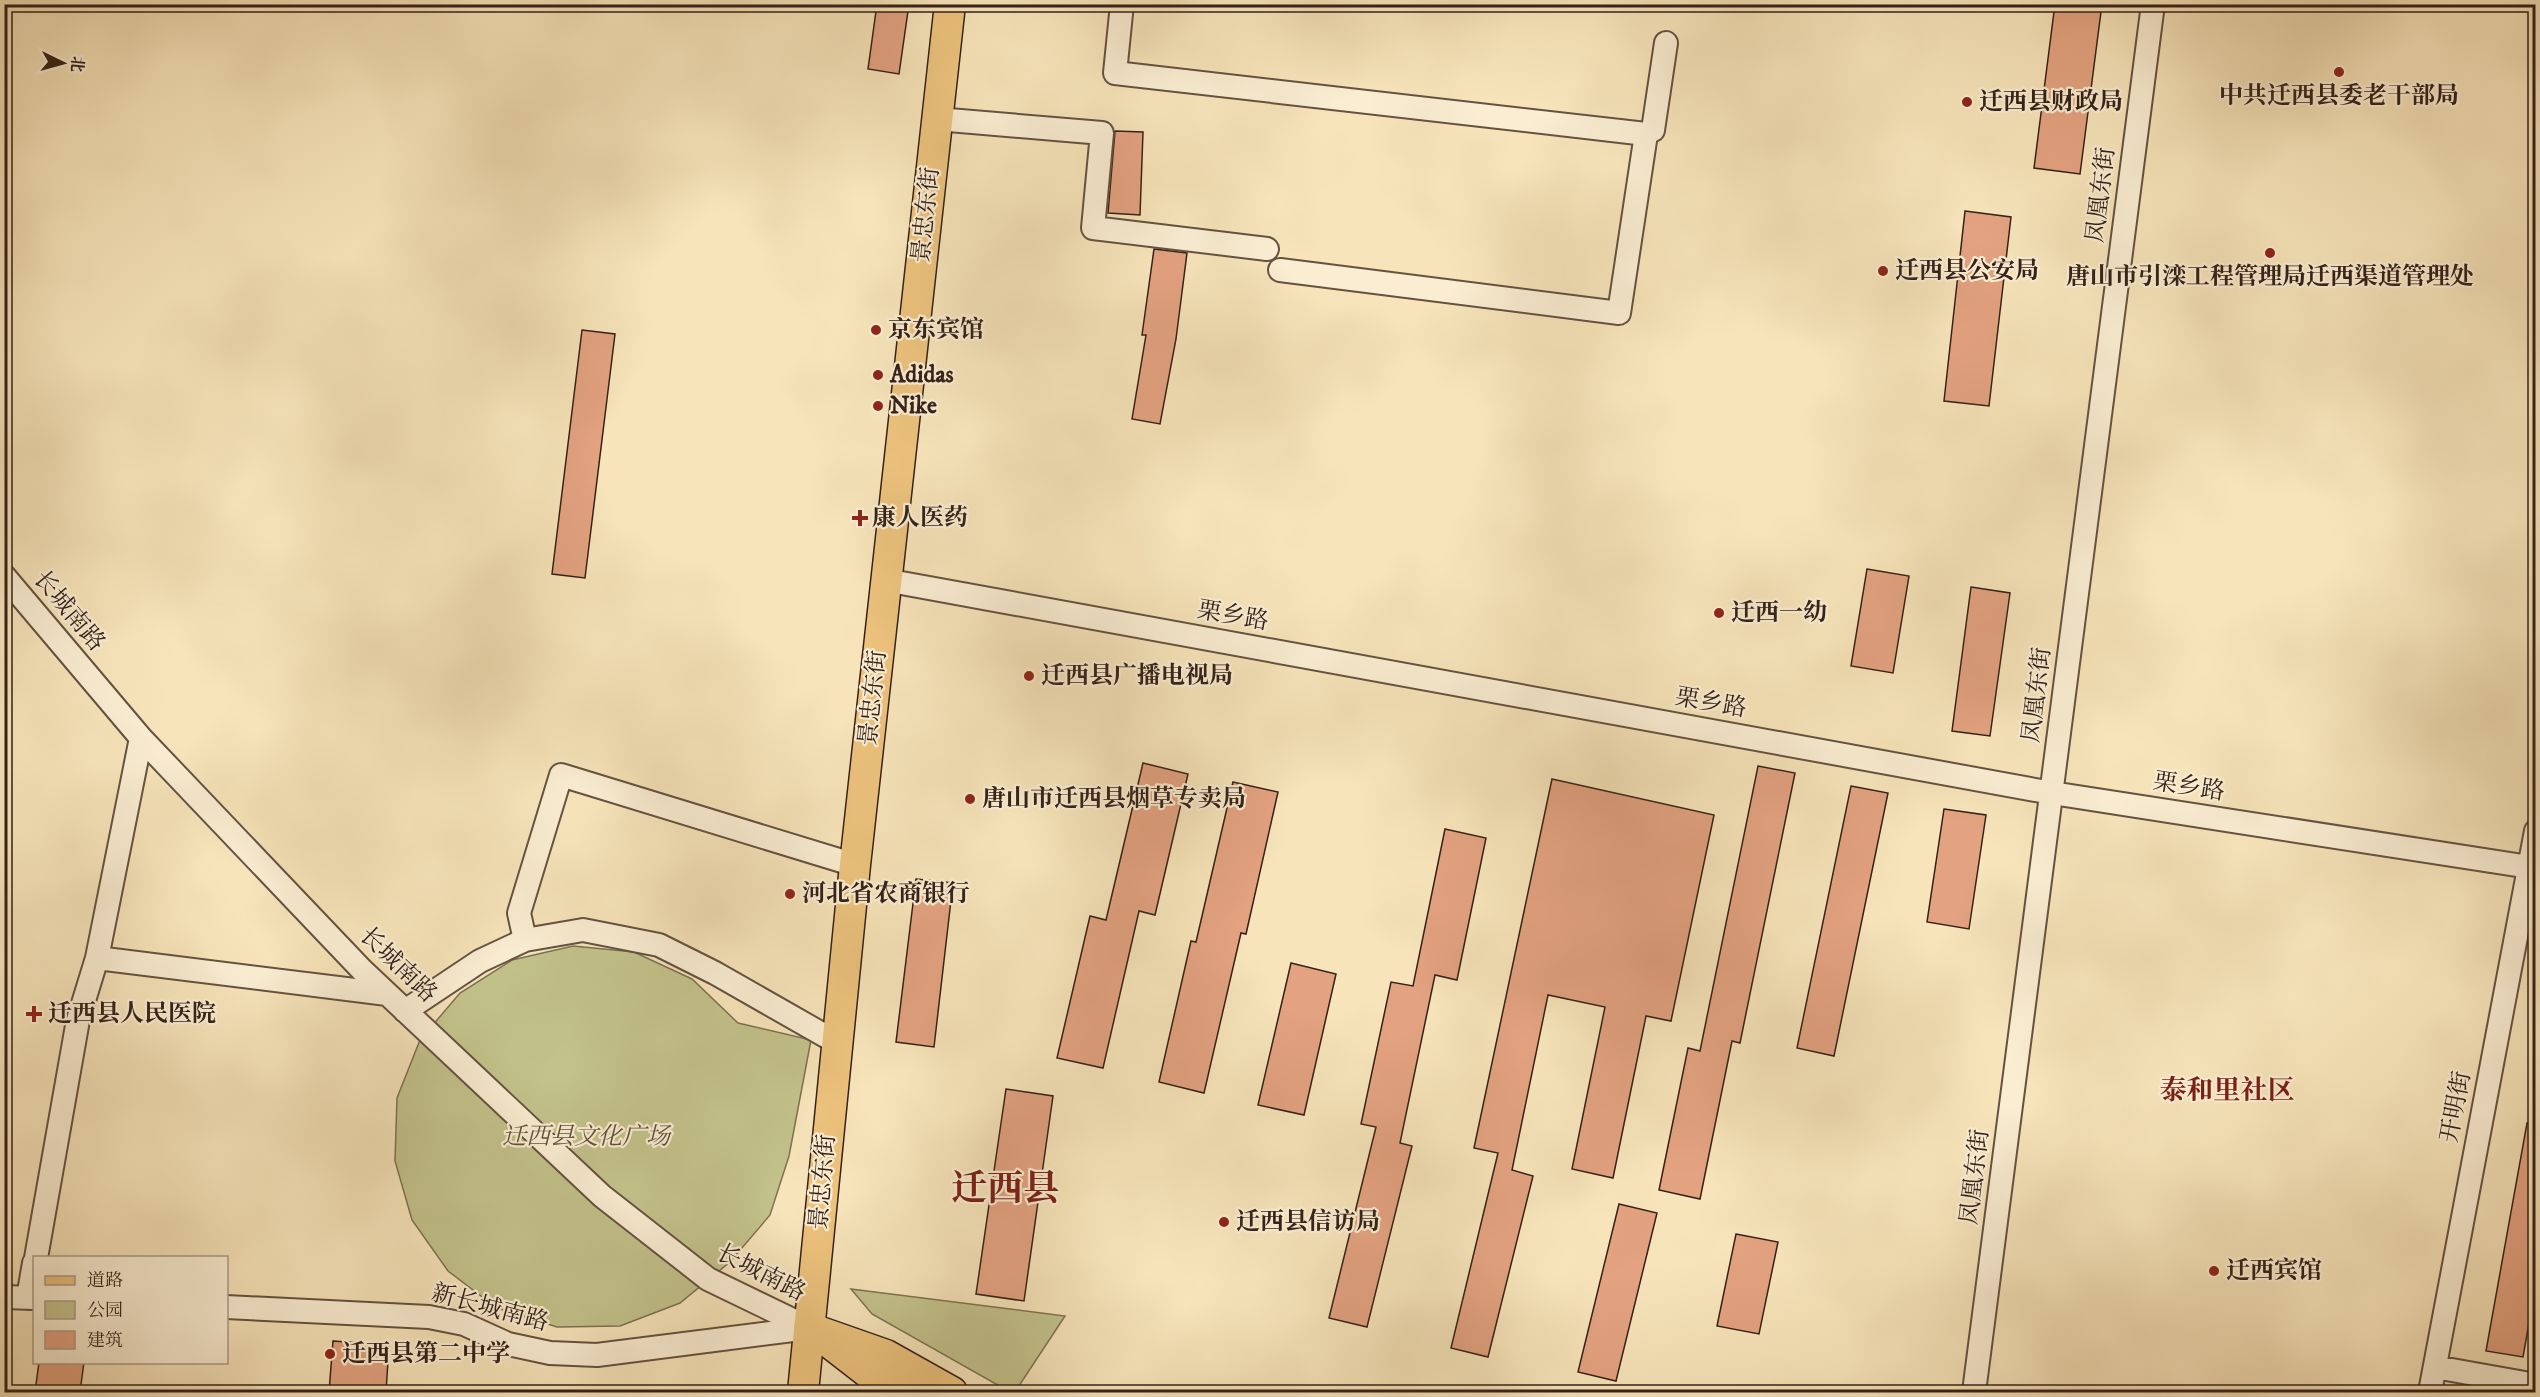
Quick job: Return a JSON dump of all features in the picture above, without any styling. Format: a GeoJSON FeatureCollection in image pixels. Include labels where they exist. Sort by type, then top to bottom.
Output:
{"type":"FeatureCollection","features":[{"type":"Feature","properties":{"kind":"main road","name":"景忠东街"},"geometry":{"type":"LineString","coordinates":[[803,1392],[836,1042],[885,579],[950,4]]}},
{"type":"Feature","properties":{"kind":"main road"},"geometry":{"type":"LineString","coordinates":[[809,1328],[880,1382],[898,1392]]}},
{"type":"Feature","properties":{"kind":"main road"},"geometry":{"type":"LineString","coordinates":[[809,1328],[886,1355],[952,1392]]}},
{"type":"Feature","properties":{"kind":"street"},"geometry":{"type":"LineString","coordinates":[[1122,4],[1114,73],[1646,134],[1653,130],[1666,43]]}},
{"type":"Feature","properties":{"kind":"street","name":"凤凰东街"},"geometry":{"type":"LineString","coordinates":[[1974,1392],[2153,4]]}},
{"type":"Feature","properties":{"kind":"street"},"geometry":{"type":"LineString","coordinates":[[937,119],[1102,133],[1093,228],[1267,249]]}},
{"type":"Feature","properties":{"kind":"street"},"geometry":{"type":"LineString","coordinates":[[1280,270],[1618,313],[1646,134]]}},
{"type":"Feature","properties":{"kind":"street","name":"长城南路"},"geometry":{"type":"LineString","coordinates":[[4,576],[141,738],[362,970],[602,1196],[708,1279],[809,1328]]}},
{"type":"Feature","properties":{"kind":"street","name":"栗乡路"},"geometry":{"type":"LineString","coordinates":[[885,579],[2052,793],[2532,867]]}},
{"type":"Feature","properties":{"kind":"street"},"geometry":{"type":"LineString","coordinates":[[36,1256],[78,1020],[97,958],[141,738]]}},
{"type":"Feature","properties":{"kind":"street"},"geometry":{"type":"LineString","coordinates":[[525,940],[519,914],[561,775],[855,865]]}},
{"type":"Feature","properties":{"kind":"street","name":"开明街"},"geometry":{"type":"LineString","coordinates":[[2430,1392],[2532,867],[2535,831]]}},
{"type":"Feature","properties":{"kind":"street"},"geometry":{"type":"LineString","coordinates":[[405,1011],[480,961],[525,940],[584,930],[659,945],[716,973],[836,1042]]}},
{"type":"Feature","properties":{"kind":"street"},"geometry":{"type":"LineString","coordinates":[[97,958],[387,994]]}},
{"type":"Feature","properties":{"kind":"street"},"geometry":{"type":"LineString","coordinates":[[4,1296],[31,1298],[33,1275]]}},
{"type":"Feature","properties":{"kind":"street","name":"新长城南路"},"geometry":{"type":"LineString","coordinates":[[228,1307],[429,1317],[464,1324],[508,1344],[550,1353],[597,1356],[809,1328]]}},
{"type":"Feature","properties":{"kind":"street"},"geometry":{"type":"LineString","coordinates":[[2435,1367],[2535,1385]]}},
{"type":"Feature","properties":{"kind":"green space","name":"迁西县文化广场"},"geometry":{"type":"Polygon","coordinates":[[[573,946],[634,952],[692,979],[738,1023],[811,1040],[789,1156],[770,1215],[730,1262],[680,1303],[620,1326],[557,1327],[497,1308],[448,1271],[412,1220],[395,1161],[397,1098],[420,1040],[460,993],[512,960],[573,946]]]}},
{"type":"Feature","properties":{"kind":"green space"},"geometry":{"type":"Polygon","coordinates":[[[851,1289],[1065,1316],[1015,1392],[1010,1392],[872,1314],[851,1289]]]}},
{"type":"Feature","properties":{"kind":"building"},"geometry":{"type":"Polygon","coordinates":[[[877,4],[909,4],[899,74],[868,69],[877,4]]]}},
{"type":"Feature","properties":{"kind":"building"},"geometry":{"type":"Polygon","coordinates":[[[2055,4],[2102,4],[2080,174],[2034,168],[2055,4]]]}},
{"type":"Feature","properties":{"kind":"building"},"geometry":{"type":"Polygon","coordinates":[[[1115,131],[1143,132],[1140,215],[1108,213],[1115,131]]]}},
{"type":"Feature","properties":{"kind":"building","name":"迁西县公安局"},"geometry":{"type":"Polygon","coordinates":[[[1965,211],[2011,217],[1989,406],[1944,401],[1965,211]]]}},
{"type":"Feature","properties":{"kind":"building"},"geometry":{"type":"Polygon","coordinates":[[[1154,249],[1187,253],[1176,339],[1160,424],[1132,419],[1146,335],[1142,335],[1154,249]]]}},
{"type":"Feature","properties":{"kind":"building"},"geometry":{"type":"Polygon","coordinates":[[[582,330],[615,334],[585,578],[552,574],[582,330]]]}},
{"type":"Feature","properties":{"kind":"building"},"geometry":{"type":"Polygon","coordinates":[[[1867,569],[1909,576],[1893,673],[1851,666],[1867,569]]]}},
{"type":"Feature","properties":{"kind":"building"},"geometry":{"type":"Polygon","coordinates":[[[1971,587],[2010,593],[1990,736],[1952,731],[1971,587]]]}},
{"type":"Feature","properties":{"kind":"building"},"geometry":{"type":"Polygon","coordinates":[[[1143,763],[1188,774],[1155,915],[1139,911],[1103,1068],[1057,1058],[1090,916],[1106,920],[1143,763]]]}},
{"type":"Feature","properties":{"kind":"building"},"geometry":{"type":"Polygon","coordinates":[[[1758,766],[1795,773],[1740,1043],[1732,1041],[1700,1199],[1659,1190],[1688,1048],[1700,1051],[1758,766]]]}},
{"type":"Feature","properties":{"kind":"building"},"geometry":{"type":"Polygon","coordinates":[[[1552,779],[1714,815],[1671,1021],[1646,1016],[1613,1178],[1572,1169],[1605,1007],[1548,995],[1512,1170],[1533,1176],[1488,1357],[1451,1348],[1498,1153],[1474,1148],[1552,779]]]}},
{"type":"Feature","properties":{"kind":"building"},"geometry":{"type":"Polygon","coordinates":[[[1233,782],[1278,792],[1246,934],[1241,933],[1204,1093],[1159,1082],[1191,941],[1196,942],[1233,782]]]}},
{"type":"Feature","properties":{"kind":"building"},"geometry":{"type":"Polygon","coordinates":[[[1851,786],[1888,793],[1834,1056],[1797,1048],[1851,786]]]}},
{"type":"Feature","properties":{"kind":"building"},"geometry":{"type":"Polygon","coordinates":[[[1944,809],[1986,815],[1969,929],[1927,922],[1944,809]]]}},
{"type":"Feature","properties":{"kind":"building"},"geometry":{"type":"Polygon","coordinates":[[[1445,829],[1486,838],[1457,980],[1435,975],[1400,1143],[1412,1146],[1367,1327],[1329,1318],[1376,1127],[1361,1124],[1391,982],[1413,986],[1445,829]]]}},
{"type":"Feature","properties":{"kind":"building"},"geometry":{"type":"Polygon","coordinates":[[[916,879],[953,883],[934,1047],[896,1042],[916,879]]]}},
{"type":"Feature","properties":{"kind":"building"},"geometry":{"type":"Polygon","coordinates":[[[1291,963],[1336,974],[1304,1115],[1258,1105],[1291,963]]]}},
{"type":"Feature","properties":{"kind":"building"},"geometry":{"type":"Polygon","coordinates":[[[1006,1089],[1053,1096],[1024,1301],[976,1294],[1006,1089]]]}},
{"type":"Feature","properties":{"kind":"building"},"geometry":{"type":"Polygon","coordinates":[[[2527,1123],[2535,1124],[2535,1289],[2523,1357],[2486,1351],[2527,1123]]]}},
{"type":"Feature","properties":{"kind":"building"},"geometry":{"type":"Polygon","coordinates":[[[1619,1204],[1657,1213],[1616,1381],[1578,1372],[1619,1204]]]}},
{"type":"Feature","properties":{"kind":"building"},"geometry":{"type":"Polygon","coordinates":[[[1736,1234],[1778,1242],[1759,1334],[1717,1326],[1736,1234]]]}},
{"type":"Feature","properties":{"kind":"building"},"geometry":{"type":"Polygon","coordinates":[[[333,1341],[389,1345],[386,1392],[329,1392],[333,1341]]]}},
{"type":"Feature","properties":{"kind":"building"},"geometry":{"type":"Polygon","coordinates":[[[39,1364],[84,1364],[80,1392],[35,1392],[39,1364]]]}},
{"type":"Feature","properties":{"kind":"place","name":"中共迁西县委老干部局"},"geometry":{"type":"Point","coordinates":[2339,72]}},
{"type":"Feature","properties":{"kind":"place","name":"迁西县财政局"},"geometry":{"type":"Point","coordinates":[1967,102]}},
{"type":"Feature","properties":{"kind":"place","name":"唐山市引滦工程管理局迁西渠道管理处"},"geometry":{"type":"Point","coordinates":[2270,253]}},
{"type":"Feature","properties":{"kind":"place","name":"迁西县公安局"},"geometry":{"type":"Point","coordinates":[1883,271]}},
{"type":"Feature","properties":{"kind":"place","name":"京东宾馆"},"geometry":{"type":"Point","coordinates":[876,330]}},
{"type":"Feature","properties":{"kind":"place","name":"Adidas"},"geometry":{"type":"Point","coordinates":[878,375]}},
{"type":"Feature","properties":{"kind":"place","name":"Nike"},"geometry":{"type":"Point","coordinates":[878,406]}},
{"type":"Feature","properties":{"kind":"place","name":"康人医药"},"geometry":{"type":"Point","coordinates":[860,518]}},
{"type":"Feature","properties":{"kind":"place","name":"迁西一幼"},"geometry":{"type":"Point","coordinates":[1719,613]}},
{"type":"Feature","properties":{"kind":"place","name":"迁西县广播电视局"},"geometry":{"type":"Point","coordinates":[1029,676]}},
{"type":"Feature","properties":{"kind":"place","name":"唐山市迁西县烟草专卖局"},"geometry":{"type":"Point","coordinates":[970,799]}},
{"type":"Feature","properties":{"kind":"place","name":"河北省农商银行"},"geometry":{"type":"Point","coordinates":[790,894]}},
{"type":"Feature","properties":{"kind":"place","name":"迁西县人民医院"},"geometry":{"type":"Point","coordinates":[34,1014]}},
{"type":"Feature","properties":{"kind":"place","name":"迁西县信访局"},"geometry":{"type":"Point","coordinates":[1224,1222]}},
{"type":"Feature","properties":{"kind":"place","name":"迁西宾馆"},"geometry":{"type":"Point","coordinates":[2214,1271]}},
{"type":"Feature","properties":{"kind":"place","name":"迁西县第二中学"},"geometry":{"type":"Point","coordinates":[330,1354]}},
{"type":"Feature","properties":{"kind":"district","name":"泰和里社区"},"geometry":{"type":"Point","coordinates":[2227,1091]}},
{"type":"Feature","properties":{"kind":"district","name":"迁西县"},"geometry":{"type":"Point","coordinates":[1005,1189]}}]}
